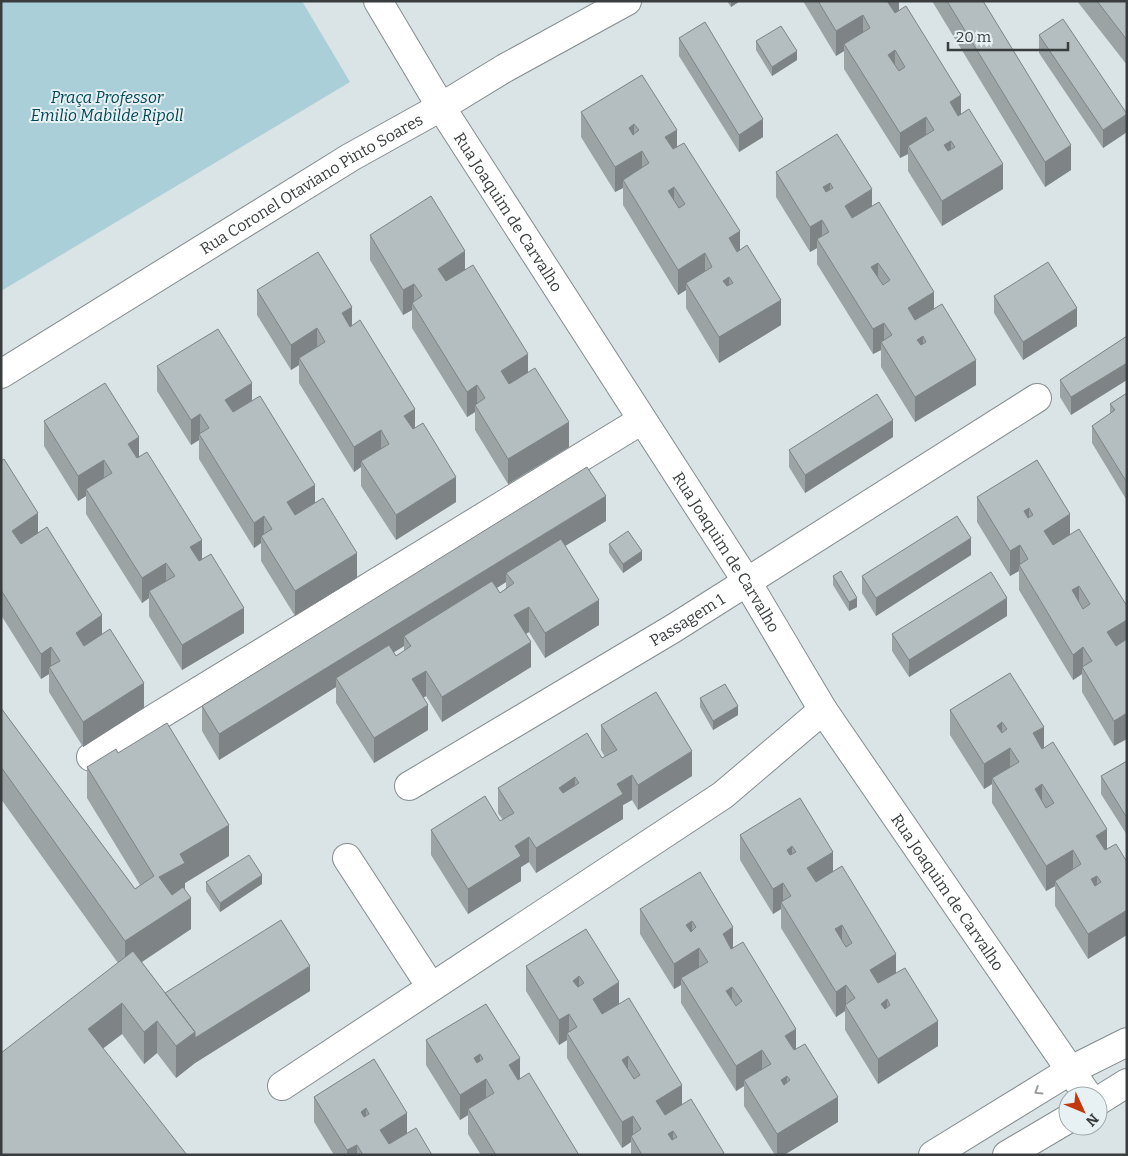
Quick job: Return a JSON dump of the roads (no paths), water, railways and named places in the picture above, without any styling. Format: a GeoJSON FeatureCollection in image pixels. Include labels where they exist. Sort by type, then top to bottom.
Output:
{"type":"FeatureCollection","features":[{"type":"Feature","properties":{"kind":"street","name":"Rua Joaquim de Carvalho"},"geometry":{"type":"LineString","coordinates":[[378,1],[441,107],[747,582],[823,710],[1081,1086]]}},
{"type":"Feature","properties":{"kind":"street","name":"Rua Coronel Otaviano Pinto Soares"},"geometry":{"type":"LineString","coordinates":[[1,374],[351,157],[441,107],[505,68],[627,1]]}},
{"type":"Feature","properties":{"kind":"street","name":"Passagem 1"},"geometry":{"type":"LineString","coordinates":[[409,786],[747,582],[1036,398]]}},
{"type":"Feature","properties":{"kind":"street"},"geometry":{"type":"LineString","coordinates":[[91,757],[642,420]]}},
{"type":"Feature","properties":{"kind":"street"},"geometry":{"type":"LineString","coordinates":[[282,1086],[723,796],[823,710]]}},
{"type":"Feature","properties":{"kind":"street"},"geometry":{"type":"LineString","coordinates":[[347,858],[431,987]]}},
{"type":"Feature","properties":{"kind":"street"},"geometry":{"type":"LineString","coordinates":[[933,1155],[1071,1070],[1127,1042]]}},
{"type":"Feature","properties":{"kind":"street"},"geometry":{"type":"LineString","coordinates":[[1108,1095],[1127,1083]]}},
{"type":"Feature","properties":{"kind":"street"},"geometry":{"type":"LineString","coordinates":[[1007,1155],[1058,1125]]}},
{"type":"Feature","properties":{"kind":"park label","name":"Praça Professor Emilio Mabilde Ripoll"},"geometry":{"type":"Point","coordinates":[107,106]}}]}
